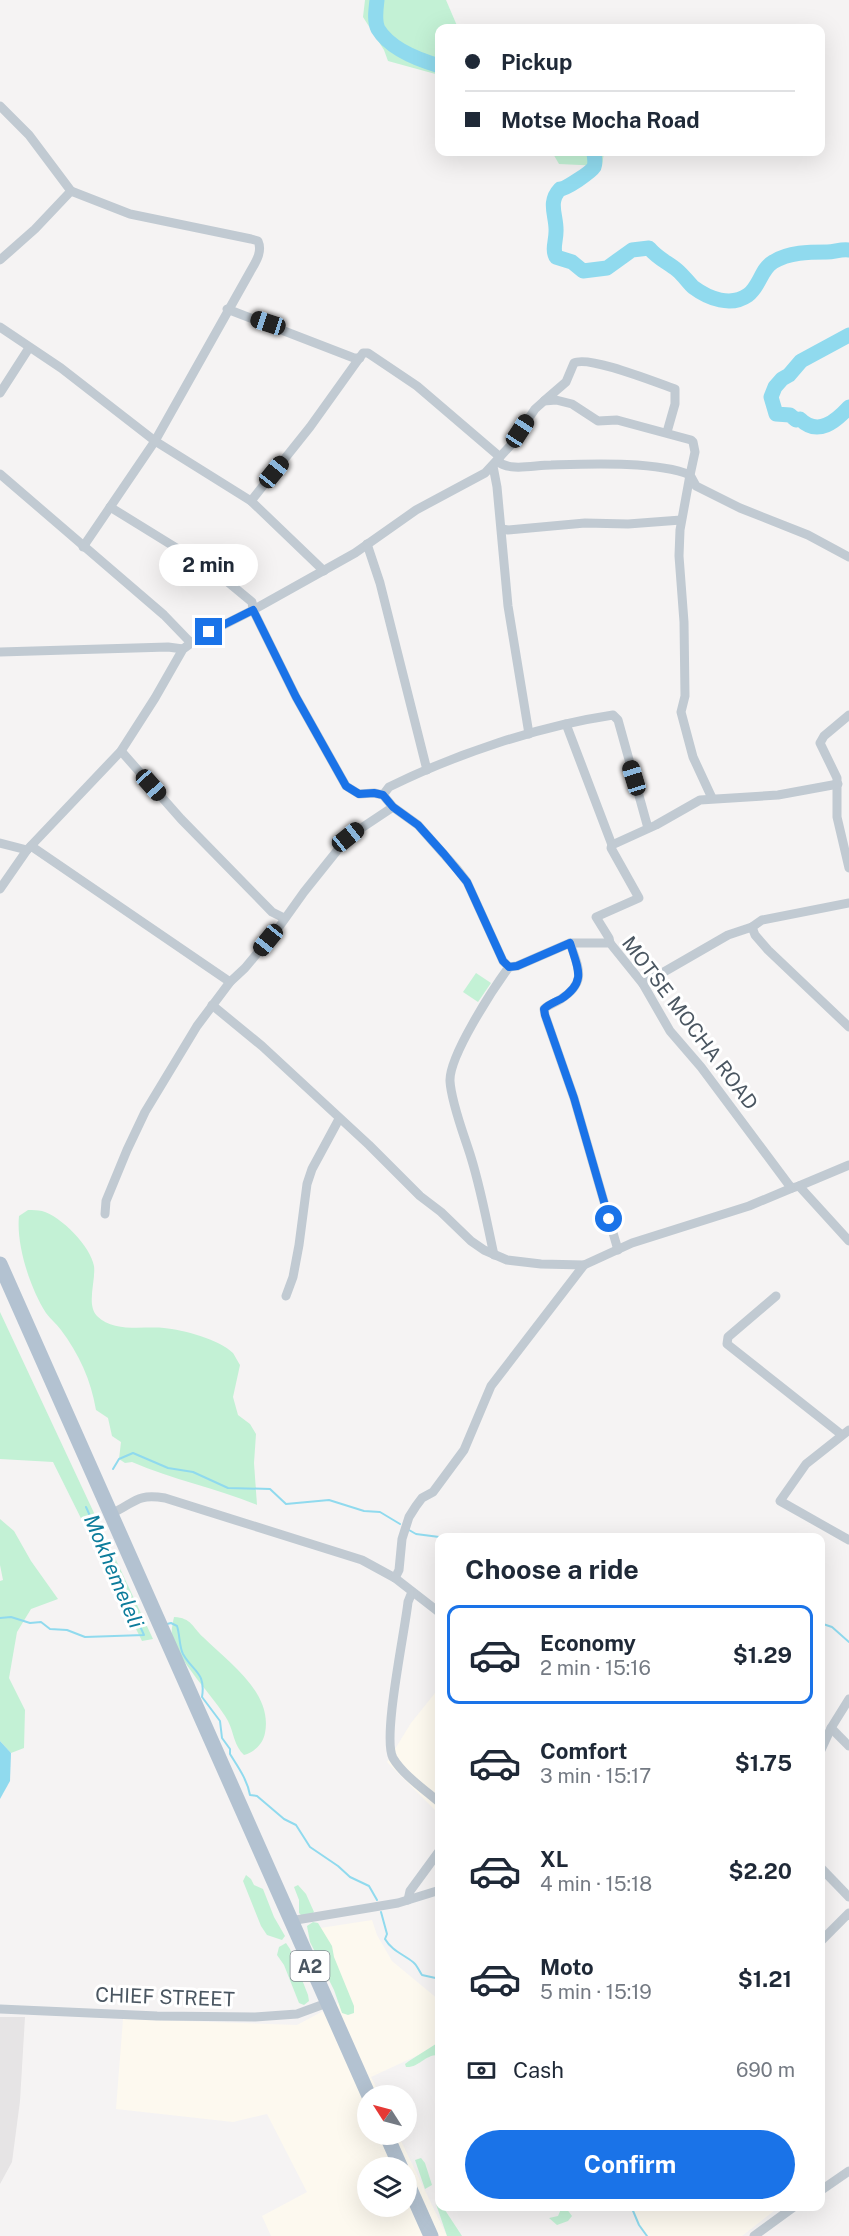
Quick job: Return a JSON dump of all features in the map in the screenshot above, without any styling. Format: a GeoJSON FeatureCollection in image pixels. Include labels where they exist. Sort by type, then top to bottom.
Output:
{"type":"FeatureCollection","features":[{"type":"Feature","properties":{"kind":"main road","name":"A2"},"geometry":{"type":"LineString","coordinates":[[0,1264],[364,2085]]}},
{"type":"Feature","properties":{"kind":"main road"},"geometry":{"type":"LineString","coordinates":[[417,2205],[431,2236]]}},
{"type":"Feature","properties":{"kind":"street"},"geometry":{"type":"LineString","coordinates":[[0,106],[29,135],[71,191],[130,214],[258,242],[261,246],[259,254],[227,309],[211,343],[155,441],[83,547]]}},
{"type":"Feature","properties":{"kind":"street"},"geometry":{"type":"LineString","coordinates":[[0,260],[35,230],[71,191]]}},
{"type":"Feature","properties":{"kind":"street"},"geometry":{"type":"LineString","coordinates":[[227,309],[354,358],[360,358]]}},
{"type":"Feature","properties":{"kind":"street"},"geometry":{"type":"LineString","coordinates":[[0,327],[61,369],[155,441],[251,501],[324,571]]}},
{"type":"Feature","properties":{"kind":"street"},"geometry":{"type":"LineString","coordinates":[[0,393],[29,348]]}},
{"type":"Feature","properties":{"kind":"street"},"geometry":{"type":"LineString","coordinates":[[251,501],[310,427],[363,353],[368,353],[417,386],[496,462],[506,466],[633,465],[690,475]]}},
{"type":"Feature","properties":{"kind":"street"},"geometry":{"type":"LineString","coordinates":[[0,652],[187,646],[324,571],[416,510],[485,473],[510,446],[535,409],[566,382],[574,363],[585,360],[675,389],[673,415],[667,432]]}},
{"type":"Feature","properties":{"kind":"street"},"geometry":{"type":"LineString","coordinates":[[544,401],[556,400],[572,404],[598,421],[617,420],[667,432],[693,442],[694,452],[681,520],[679,556],[684,622],[685,685],[682,718],[693,757],[712,798]]}},
{"type":"Feature","properties":{"kind":"street"},"geometry":{"type":"LineString","coordinates":[[496,462],[508,606],[529,735]]}},
{"type":"Feature","properties":{"kind":"street"},"geometry":{"type":"LineString","coordinates":[[0,474],[164,615],[187,646]]}},
{"type":"Feature","properties":{"kind":"street"},"geometry":{"type":"LineString","coordinates":[[690,475],[696,486],[740,508],[808,535],[849,557]]}},
{"type":"Feature","properties":{"kind":"street"},"geometry":{"type":"LineString","coordinates":[[110,507],[237,588],[252,602],[253,610],[296,697],[346,786],[359,794],[383,795],[393,807],[418,825],[467,882],[503,961],[509,967],[469,1033],[453,1064],[450,1081],[461,1129],[482,1197],[494,1255]]}},
{"type":"Feature","properties":{"kind":"street"},"geometry":{"type":"LineString","coordinates":[[502,528],[508,530],[575,524],[681,520]]}},
{"type":"Feature","properties":{"kind":"street"},"geometry":{"type":"LineString","coordinates":[[367,544],[380,583],[427,770]]}},
{"type":"Feature","properties":{"kind":"street"},"geometry":{"type":"LineString","coordinates":[[0,889],[29,848],[121,751],[187,646]]}},
{"type":"Feature","properties":{"kind":"street"},"geometry":{"type":"LineString","coordinates":[[849,715],[824,736],[820,743],[838,784],[837,810],[849,868]]}},
{"type":"Feature","properties":{"kind":"street"},"geometry":{"type":"LineString","coordinates":[[383,795],[389,786],[470,753],[566,724],[616,716],[648,828]]}},
{"type":"Feature","properties":{"kind":"street"},"geometry":{"type":"LineString","coordinates":[[566,724],[612,845],[611,848],[639,898],[596,917],[610,943]]}},
{"type":"Feature","properties":{"kind":"street"},"geometry":{"type":"LineString","coordinates":[[121,751],[181,819],[272,912],[284,918]]}},
{"type":"Feature","properties":{"kind":"street"},"geometry":{"type":"LineString","coordinates":[[612,845],[692,803],[712,798],[778,795],[838,784]]}},
{"type":"Feature","properties":{"kind":"street"},"geometry":{"type":"LineString","coordinates":[[105,1214],[106,1201],[126,1150],[145,1112],[197,1026],[348,837],[393,807]]}},
{"type":"Feature","properties":{"kind":"street"},"geometry":{"type":"LineString","coordinates":[[837,810],[849,809]]}},
{"type":"Feature","properties":{"kind":"street"},"geometry":{"type":"LineString","coordinates":[[0,843],[29,848],[230,982]]}},
{"type":"Feature","properties":{"kind":"street"},"geometry":{"type":"LineString","coordinates":[[643,984],[728,935],[752,927],[762,920],[849,903]]}},
{"type":"Feature","properties":{"kind":"street"},"geometry":{"type":"LineString","coordinates":[[752,927],[768,950],[849,1027]]}},
{"type":"Feature","properties":{"kind":"street"},"geometry":{"type":"LineString","coordinates":[[570,943],[578,968],[579,980],[569,993],[544,1009],[574,1098],[618,1250]]}},
{"type":"Feature","properties":{"kind":"street","name":"MOTSE MOCHA ROAD"},"geometry":{"type":"LineString","coordinates":[[509,967],[517,966],[570,943],[610,943],[643,984],[670,1031],[701,1067],[782,1177],[796,1187],[849,1242]]}},
{"type":"Feature","properties":{"kind":"street"},"geometry":{"type":"LineString","coordinates":[[212,1005],[262,1046],[369,1145],[420,1196],[441,1212],[471,1241],[494,1255],[522,1263],[584,1265],[632,1243],[749,1206],[848,1163]]}},
{"type":"Feature","properties":{"kind":"street"},"geometry":{"type":"LineString","coordinates":[[286,1296],[293,1277],[299,1245],[307,1184],[312,1169],[339,1119]]}},
{"type":"Feature","properties":{"kind":"street"},"geometry":{"type":"LineString","coordinates":[[395,1578],[399,1570],[402,1539],[416,1506],[422,1498],[432,1492],[464,1450],[491,1386],[584,1265]]}},
{"type":"Feature","properties":{"kind":"street"},"geometry":{"type":"LineString","coordinates":[[776,1296],[728,1337],[727,1344],[846,1433],[806,1464],[780,1501],[849,1540]]}},
{"type":"Feature","properties":{"kind":"street"},"geometry":{"type":"LineString","coordinates":[[110,1514],[120,1510],[134,1499],[148,1495],[165,1498],[362,1560],[395,1578],[435,1609]]}},
{"type":"Feature","properties":{"kind":"street"},"geometry":{"type":"LineString","coordinates":[[412,1592],[408,1602],[389,1731],[392,1757],[435,1799]]}},
{"type":"Feature","properties":{"kind":"street"},"geometry":{"type":"LineString","coordinates":[[825,1741],[849,1699]]}},
{"type":"Feature","properties":{"kind":"street"},"geometry":{"type":"LineString","coordinates":[[831,1728],[849,1746]]}},
{"type":"Feature","properties":{"kind":"street"},"geometry":{"type":"LineString","coordinates":[[408,1900],[410,1891],[435,1857]]}},
{"type":"Feature","properties":{"kind":"street"},"geometry":{"type":"LineString","coordinates":[[825,1872],[849,1898]]}},
{"type":"Feature","properties":{"kind":"street"},"geometry":{"type":"LineString","coordinates":[[290,1921],[408,1900],[435,1892]]}},
{"type":"Feature","properties":{"kind":"street"},"geometry":{"type":"LineString","coordinates":[[825,1937],[849,1913]]}},
{"type":"Feature","properties":{"kind":"street","name":"CHIEF STREET"},"geometry":{"type":"LineString","coordinates":[[0,2009],[157,2016],[255,2017],[297,2014],[327,2004]]}},
{"type":"Feature","properties":{"kind":"street"},"geometry":{"type":"LineString","coordinates":[[825,2188],[849,2171]]}},
{"type":"Feature","properties":{"kind":"street"},"geometry":{"type":"LineString","coordinates":[[754,2236],[788,2211]]}},
{"type":"Feature","properties":{"kind":"shaded area"},"geometry":{"type":"Polygon","coordinates":[[[435,1693],[435,1810],[387,1762],[411,1723],[435,1693]]]}},
{"type":"Feature","properties":{"kind":"shaded area"},"geometry":{"type":"Polygon","coordinates":[[[372,1920],[377,1935],[392,1961],[435,1997],[435,2047],[371,2077],[375,2085],[357,2085],[357,2145],[403,2145],[409,2157],[357,2157],[357,2217],[417,2217],[417,2174],[447,2236],[271,2236],[262,2216],[307,2192],[267,2114],[233,2122],[116,2109],[123,2019],[297,2025],[342,2001],[314,1929],[372,1920]]]}},
{"type":"Feature","properties":{"kind":"shaded area"},"geometry":{"type":"Polygon","coordinates":[[[0,2017],[25,2017],[20,2101],[12,2162],[0,2184],[0,2017]]]}},
{"type":"Feature","properties":{"kind":"shaded area"},"geometry":{"type":"Polygon","coordinates":[[[633,2211],[774,2211],[742,2236],[645,2236],[633,2211]]]}},
{"type":"Feature","properties":{"kind":"green space"},"geometry":{"type":"Polygon","coordinates":[[[365,0],[446,0],[456,24],[435,24],[435,74],[388,61],[384,50],[363,17],[365,0]]]}},
{"type":"Feature","properties":{"kind":"green space"},"geometry":{"type":"Polygon","coordinates":[[[554,156],[603,156],[602,166],[559,164],[554,156]]]}},
{"type":"Feature","properties":{"kind":"green space"},"geometry":{"type":"Polygon","coordinates":[[[476,973],[491,983],[478,1002],[463,992],[476,973]]]}},
{"type":"Feature","properties":{"kind":"green space"},"geometry":{"type":"Polygon","coordinates":[[[28,1210],[42,1211],[58,1219],[74,1233],[87,1250],[94,1266],[92,1305],[97,1316],[104,1321],[120,1327],[164,1328],[190,1333],[219,1343],[233,1353],[240,1365],[233,1397],[238,1415],[250,1424],[256,1434],[254,1463],[257,1505],[132,1462],[125,1463],[119,1459],[121,1442],[112,1436],[108,1418],[96,1410],[91,1388],[79,1358],[40,1303],[25,1266],[20,1240],[19,1216],[28,1210]]]}},
{"type":"Feature","properties":{"kind":"green space"},"geometry":{"type":"Polygon","coordinates":[[[0,1312],[153,1639],[142,1641],[53,1462],[0,1459],[0,1312]]]}},
{"type":"Feature","properties":{"kind":"green space"},"geometry":{"type":"Polygon","coordinates":[[[0,1519],[14,1531],[31,1561],[58,1599],[31,1609],[17,1632],[9,1678],[25,1710],[24,1748],[11,1753],[0,1741],[0,1581],[3,1580],[0,1565],[0,1519]]]}},
{"type":"Feature","properties":{"kind":"green space"},"geometry":{"type":"Polygon","coordinates":[[[174,1617],[185,1619],[191,1624],[236,1668],[255,1691],[266,1718],[264,1737],[258,1747],[251,1752],[244,1755],[241,1751],[222,1711],[181,1656],[172,1635],[174,1617]]]}},
{"type":"Feature","properties":{"kind":"green space"},"geometry":{"type":"Polygon","coordinates":[[[246,1875],[254,1885],[263,1889],[274,1917],[285,1936],[282,1940],[267,1935],[261,1926],[243,1881],[246,1875]]]}},
{"type":"Feature","properties":{"kind":"green space"},"geometry":{"type":"Polygon","coordinates":[[[298,1885],[306,1894],[314,1912],[311,1915],[302,1916],[299,1913],[299,1900],[294,1887],[298,1885]]]}},
{"type":"Feature","properties":{"kind":"green space"},"geometry":{"type":"Polygon","coordinates":[[[313,1922],[318,1923],[332,1946],[334,1957],[354,2006],[354,2013],[348,2015],[342,2013],[334,1990],[310,1942],[307,1926],[313,1922]]]}},
{"type":"Feature","properties":{"kind":"green space"},"geometry":{"type":"Polygon","coordinates":[[[286,1943],[308,1995],[309,2001],[304,2005],[299,2003],[284,1965],[277,1955],[279,1947],[286,1943]]]}},
{"type":"Feature","properties":{"kind":"green space"},"geometry":{"type":"Polygon","coordinates":[[[435,2045],[435,2055],[411,2067],[406,2067],[405,2064],[435,2045]]]}},
{"type":"Feature","properties":{"kind":"green space"},"geometry":{"type":"Polygon","coordinates":[[[421,2158],[425,2163],[432,2185],[425,2189],[417,2166],[417,2159],[421,2158]]]}},
{"type":"Feature","properties":{"kind":"green space"},"geometry":{"type":"Polygon","coordinates":[[[438,2211],[446,2211],[462,2236],[447,2236],[438,2211]]]}},
{"type":"Feature","properties":{"kind":"green space"},"geometry":{"type":"Polygon","coordinates":[[[560,2211],[568,2211],[572,2216],[568,2221],[557,2225],[549,2218],[558,2216],[560,2211]]]}},
{"type":"Feature","properties":{"kind":"water"},"geometry":{"type":"Polygon","coordinates":[[[0,1741],[11,1753],[10,1781],[0,1799],[0,1741]]]}},
{"type":"Feature","properties":{"kind":"waterway"},"geometry":{"type":"LineString","coordinates":[[377,0],[376,22],[383,36],[406,53],[435,64]]}},
{"type":"Feature","properties":{"kind":"waterway"},"geometry":{"type":"LineString","coordinates":[[594,156],[594,167],[578,180],[560,189],[553,205],[556,257],[572,262],[583,271],[607,268],[632,250],[649,248],[677,270],[693,287],[713,298],[727,301],[741,299],[748,295],[769,265],[786,256],[849,250]]}},
{"type":"Feature","properties":{"kind":"waterway"},"geometry":{"type":"LineString","coordinates":[[849,335],[801,361],[775,387],[771,397],[776,414],[790,415],[813,427],[833,422],[849,407]]}},
{"type":"Feature","properties":{"kind":"waterway","name":"Mokhemeleli"},"geometry":{"type":"LineString","coordinates":[[113,1469],[119,1459],[133,1453],[168,1468],[193,1472],[228,1488],[270,1489],[286,1504],[329,1500],[364,1511],[380,1512],[400,1524]]}},
{"type":"Feature","properties":{"kind":"waterway","name":"Mokhemeleli"},"geometry":{"type":"LineString","coordinates":[[0,1618],[11,1617],[30,1623],[41,1622],[50,1629],[67,1630],[85,1637],[144,1635],[86,1507]]}},
{"type":"Feature","properties":{"kind":"waterway","name":"Mokhemeleli"},"geometry":{"type":"LineString","coordinates":[[409,1530],[416,1534],[435,1536]]}},
{"type":"Feature","properties":{"kind":"waterway"},"geometry":{"type":"LineString","coordinates":[[167,1624],[177,1626],[183,1654],[200,1677],[202,1697],[220,1721],[222,1738],[230,1749],[230,1754],[244,1778],[250,1795],[257,1796],[284,1819],[296,1825],[310,1847],[350,1877],[369,1886],[377,1900]]}},
{"type":"Feature","properties":{"kind":"waterway","name":"Mokhemeleli"},"geometry":{"type":"LineString","coordinates":[[825,1625],[832,1627],[849,1642]]}},
{"type":"Feature","properties":{"kind":"waterway"},"geometry":{"type":"LineString","coordinates":[[381,1912],[387,1934],[385,1939],[388,1943],[414,1963],[422,1975],[435,1978]]}},
{"type":"Feature","properties":{"kind":"waterway"},"geometry":{"type":"LineString","coordinates":[[633,2211],[647,2236]]}},
{"type":"Feature","properties":{"kind":"route"},"geometry":{"type":"LineString","coordinates":[[209,632],[253,610],[296,697],[346,786],[359,794],[383,795],[393,807],[418,825],[467,882],[486,919],[503,961],[509,967],[517,966],[570,943],[578,968],[579,980],[569,993],[544,1009],[546,1022],[574,1098],[609,1219]]}}]}
